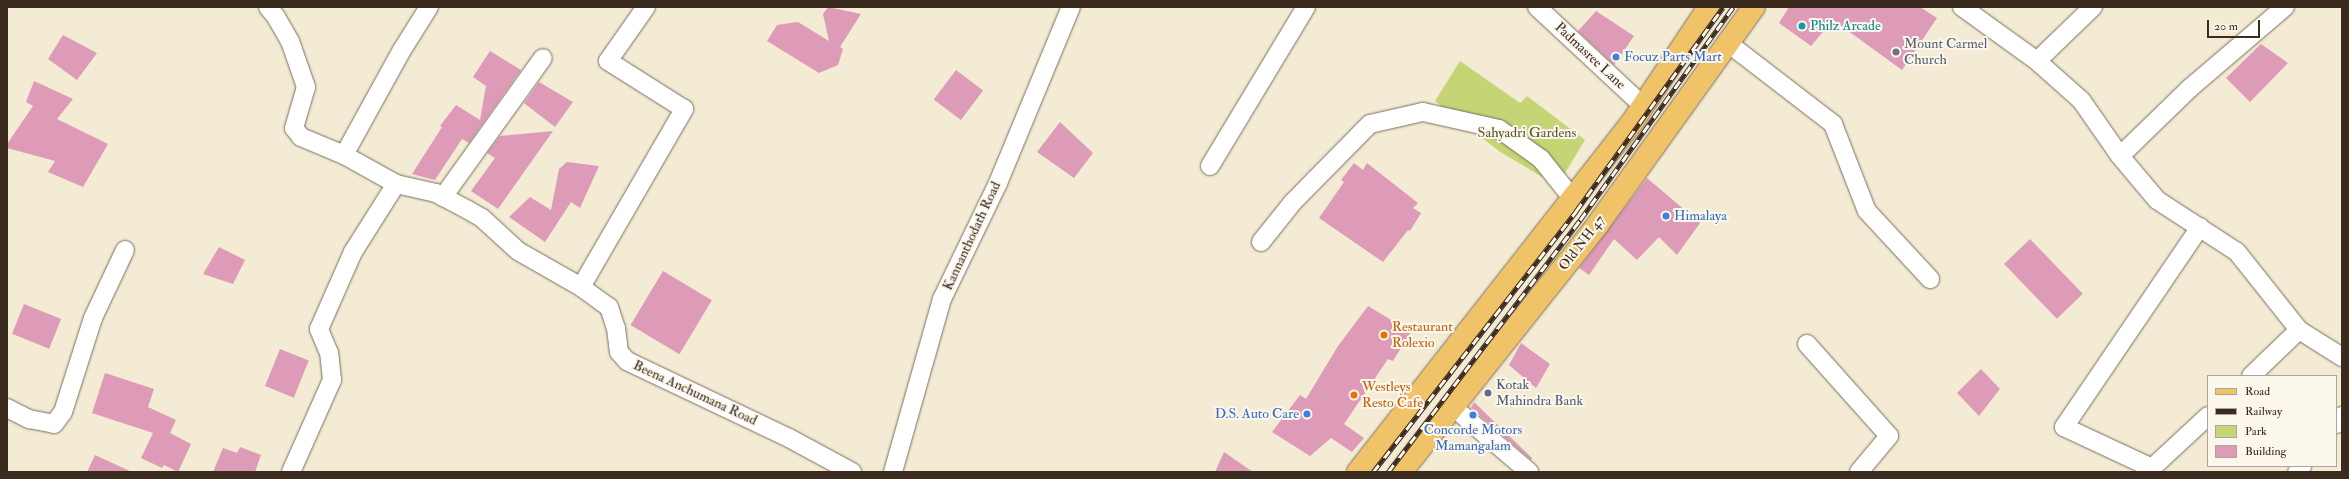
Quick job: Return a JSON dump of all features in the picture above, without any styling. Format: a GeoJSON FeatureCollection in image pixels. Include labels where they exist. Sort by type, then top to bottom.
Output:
{"type":"FeatureCollection","features":[{"type":"Feature","properties":{"kind":"main road"},"geometry":{"type":"LineString","coordinates":[[1358,472],[1573,199],[1638,113],[1709,7]]}},
{"type":"Feature","properties":{"kind":"main road","name":"Old NH 47"},"geometry":{"type":"LineString","coordinates":[[1401,472],[1598,224],[1754,7]]}},
{"type":"Feature","properties":{"kind":"main road"},"geometry":{"type":"LineString","coordinates":[[1638,113],[1657,141]]}},
{"type":"Feature","properties":{"kind":"street","name":"Beena Anchumana Road"},"geometry":{"type":"LineString","coordinates":[[268,7],[276,17],[290,41],[306,87],[294,128],[301,137],[344,155],[396,184],[436,193],[482,218],[522,254],[581,287],[609,307],[616,328],[619,352],[627,361],[782,435],[852,472]]}},
{"type":"Feature","properties":{"kind":"street"},"geometry":{"type":"LineString","coordinates":[[344,155],[402,50],[429,7]]}},
{"type":"Feature","properties":{"kind":"street"},"geometry":{"type":"LineString","coordinates":[[581,287],[684,108],[608,61],[646,7]]}},
{"type":"Feature","properties":{"kind":"street"},"geometry":{"type":"LineString","coordinates":[[1210,166],[1306,7]]}},
{"type":"Feature","properties":{"kind":"street","name":"Padmasree Lane"},"geometry":{"type":"LineString","coordinates":[[1537,7],[1638,113]]}},
{"type":"Feature","properties":{"kind":"street"},"geometry":{"type":"LineString","coordinates":[[1962,7],[2037,61],[2081,100],[2120,156],[2157,200],[2237,252],[2299,330],[2342,357]]}},
{"type":"Feature","properties":{"kind":"street"},"geometry":{"type":"LineString","coordinates":[[2037,61],[2093,7]]}},
{"type":"Feature","properties":{"kind":"street"},"geometry":{"type":"LineString","coordinates":[[2120,156],[2190,88],[2285,7]]}},
{"type":"Feature","properties":{"kind":"street","name":"Kannanthodath Road"},"geometry":{"type":"LineString","coordinates":[[893,472],[942,299],[998,183],[1066,9]]}},
{"type":"Feature","properties":{"kind":"street"},"geometry":{"type":"LineString","coordinates":[[1728,43],[1833,124],[1867,211],[1930,279]]}},
{"type":"Feature","properties":{"kind":"street"},"geometry":{"type":"LineString","coordinates":[[443,197],[543,58]]}},
{"type":"Feature","properties":{"kind":"street"},"geometry":{"type":"LineString","coordinates":[[1261,242],[1293,202],[1370,124],[1423,112],[1499,129],[1541,159],[1573,199]]}},
{"type":"Feature","properties":{"kind":"street"},"geometry":{"type":"LineString","coordinates":[[290,472],[332,380],[329,352],[319,329],[354,252],[396,184]]}},
{"type":"Feature","properties":{"kind":"street"},"geometry":{"type":"LineString","coordinates":[[2200,227],[2064,427],[2154,470],[2207,417]]}},
{"type":"Feature","properties":{"kind":"street"},"geometry":{"type":"LineString","coordinates":[[7,408],[29,419],[54,424],[63,412],[93,318],[125,250]]}},
{"type":"Feature","properties":{"kind":"street"},"geometry":{"type":"LineString","coordinates":[[2252,375],[2299,330]]}},
{"type":"Feature","properties":{"kind":"street"},"geometry":{"type":"LineString","coordinates":[[1807,344],[1890,436],[1859,472]]}},
{"type":"Feature","properties":{"kind":"street"},"geometry":{"type":"LineString","coordinates":[[1453,407],[1529,472]]}},
{"type":"Feature","properties":{"kind":"green space","name":"Sahyadri Gardens"},"geometry":{"type":"Polygon","coordinates":[[[1460,61],[1520,103],[1527,96],[1585,140],[1557,186],[1499,151],[1435,101],[1460,61]]]}},
{"type":"Feature","properties":{"kind":"building"},"geometry":{"type":"Polygon","coordinates":[[[828,7],[861,14],[840,47],[843,49],[838,65],[819,73],[767,41],[777,25],[798,22],[829,41],[823,14],[828,7]]]}},
{"type":"Feature","properties":{"kind":"building","name":"Mount Carmel Church"},"geometry":{"type":"Polygon","coordinates":[[[1789,7],[1920,7],[1937,18],[1902,70],[1833,20],[1811,46],[1779,23],[1789,7]]]}},
{"type":"Feature","properties":{"kind":"building"},"geometry":{"type":"Polygon","coordinates":[[[1596,11],[1634,36],[1614,65],[1578,31],[1596,11]]]}},
{"type":"Feature","properties":{"kind":"building"},"geometry":{"type":"Polygon","coordinates":[[[63,35],[97,53],[77,80],[48,59],[63,35]]]}},
{"type":"Feature","properties":{"kind":"building"},"geometry":{"type":"Polygon","coordinates":[[[2261,44],[2288,63],[2250,102],[2226,78],[2261,44]]]}},
{"type":"Feature","properties":{"kind":"building"},"geometry":{"type":"Polygon","coordinates":[[[490,51],[521,70],[469,143],[462,139],[435,180],[412,174],[442,127],[440,126],[456,105],[480,120],[486,86],[473,77],[490,51]]]}},
{"type":"Feature","properties":{"kind":"building"},"geometry":{"type":"Polygon","coordinates":[[[956,70],[983,90],[961,120],[934,100],[956,70]]]}},
{"type":"Feature","properties":{"kind":"building"},"geometry":{"type":"Polygon","coordinates":[[[34,81],[73,99],[57,119],[108,144],[83,187],[48,172],[55,161],[7,148],[7,144],[33,106],[26,102],[34,81]]]}},
{"type":"Feature","properties":{"kind":"building"},"geometry":{"type":"Polygon","coordinates":[[[539,82],[573,102],[555,127],[524,103],[539,82]]]}},
{"type":"Feature","properties":{"kind":"building"},"geometry":{"type":"Polygon","coordinates":[[[1060,122],[1093,153],[1074,178],[1037,152],[1060,122]]]}},
{"type":"Feature","properties":{"kind":"building"},"geometry":{"type":"Polygon","coordinates":[[[553,131],[498,209],[471,191],[495,158],[487,153],[500,136],[553,131]]]}},
{"type":"Feature","properties":{"kind":"building"},"geometry":{"type":"Polygon","coordinates":[[[567,162],[599,166],[580,208],[571,202],[545,242],[509,217],[530,197],[551,210],[559,169],[567,162]]]}},
{"type":"Feature","properties":{"kind":"building"},"geometry":{"type":"Polygon","coordinates":[[[1354,163],[1363,170],[1367,163],[1418,203],[1413,208],[1421,213],[1410,231],[1408,230],[1383,262],[1319,218],[1344,182],[1341,180],[1354,163]]]}},
{"type":"Feature","properties":{"kind":"building"},"geometry":{"type":"Polygon","coordinates":[[[1647,178],[1700,223],[1677,255],[1659,237],[1637,260],[1614,239],[1589,275],[1579,268],[1647,178]]]}},
{"type":"Feature","properties":{"kind":"building"},"geometry":{"type":"Polygon","coordinates":[[[2030,239],[2083,294],[2057,319],[2004,264],[2030,239]]]}},
{"type":"Feature","properties":{"kind":"building"},"geometry":{"type":"Polygon","coordinates":[[[219,247],[245,260],[233,284],[203,274],[219,247]]]}},
{"type":"Feature","properties":{"kind":"building"},"geometry":{"type":"Polygon","coordinates":[[[663,271],[712,300],[679,354],[631,325],[663,271]]]}},
{"type":"Feature","properties":{"kind":"building"},"geometry":{"type":"Polygon","coordinates":[[[24,304],[61,319],[49,349],[12,334],[24,304]]]}},
{"type":"Feature","properties":{"kind":"building"},"geometry":{"type":"Polygon","coordinates":[[[1368,306],[1411,332],[1393,361],[1388,359],[1344,424],[1364,438],[1352,452],[1331,438],[1310,456],[1272,432],[1300,395],[1306,399],[1338,346],[1368,306]]]}},
{"type":"Feature","properties":{"kind":"building"},"geometry":{"type":"Polygon","coordinates":[[[1521,343],[1550,364],[1536,388],[1509,365],[1521,343]]]}},
{"type":"Feature","properties":{"kind":"building"},"geometry":{"type":"Polygon","coordinates":[[[280,349],[309,361],[294,398],[265,386],[280,349]]]}},
{"type":"Feature","properties":{"kind":"building"},"geometry":{"type":"Polygon","coordinates":[[[1981,369],[2000,389],[1979,416],[1957,393],[1981,369]]]}},
{"type":"Feature","properties":{"kind":"building"},"geometry":{"type":"Polygon","coordinates":[[[105,373],[154,389],[148,407],[176,420],[170,433],[191,444],[178,472],[164,465],[162,468],[141,458],[153,433],[92,413],[105,373]]]}},
{"type":"Feature","properties":{"kind":"building"},"geometry":{"type":"Polygon","coordinates":[[[1474,402],[1532,458],[1531,460],[1471,408],[1474,402]]]}},
{"type":"Feature","properties":{"kind":"building"},"geometry":{"type":"Polygon","coordinates":[[[240,447],[261,455],[255,472],[213,472],[223,448],[237,453],[240,447]]]}},
{"type":"Feature","properties":{"kind":"building"},"geometry":{"type":"Polygon","coordinates":[[[1224,452],[1253,472],[1215,472],[1224,452]]]}},
{"type":"Feature","properties":{"kind":"building"},"geometry":{"type":"Polygon","coordinates":[[[95,455],[132,472],[87,472],[95,455]]]}},
{"type":"Feature","properties":{"kind":"railway"},"geometry":{"type":"LineString","coordinates":[[1373,472],[1576,211],[1723,7]]}},
{"type":"Feature","properties":{"kind":"railway"},"geometry":{"type":"LineString","coordinates":[[1388,472],[1580,220],[1733,7]]}},
{"type":"Feature","properties":{"kind":"place","name":"Philz Arcade"},"geometry":{"type":"Point","coordinates":[1802,26]}},
{"type":"Feature","properties":{"kind":"place","name":"Mount Carmel Church"},"geometry":{"type":"Point","coordinates":[1896,52]}},
{"type":"Feature","properties":{"kind":"place","name":"Focuz Parts Mart"},"geometry":{"type":"Point","coordinates":[1616,57]}},
{"type":"Feature","properties":{"kind":"place","name":"Himalaya"},"geometry":{"type":"Point","coordinates":[1666,216]}},
{"type":"Feature","properties":{"kind":"place","name":"Restaurant Rolexio"},"geometry":{"type":"Point","coordinates":[1384,335]}},
{"type":"Feature","properties":{"kind":"place","name":"Kotak Mahindra Bank"},"geometry":{"type":"Point","coordinates":[1488,393]}},
{"type":"Feature","properties":{"kind":"place","name":"Westleys Resto Cafe"},"geometry":{"type":"Point","coordinates":[1354,395]}},
{"type":"Feature","properties":{"kind":"place","name":"D.S. Auto Care"},"geometry":{"type":"Point","coordinates":[1307,414]}},
{"type":"Feature","properties":{"kind":"place","name":"Concorde Motors Mamangalam"},"geometry":{"type":"Point","coordinates":[1473,415]}}]}
